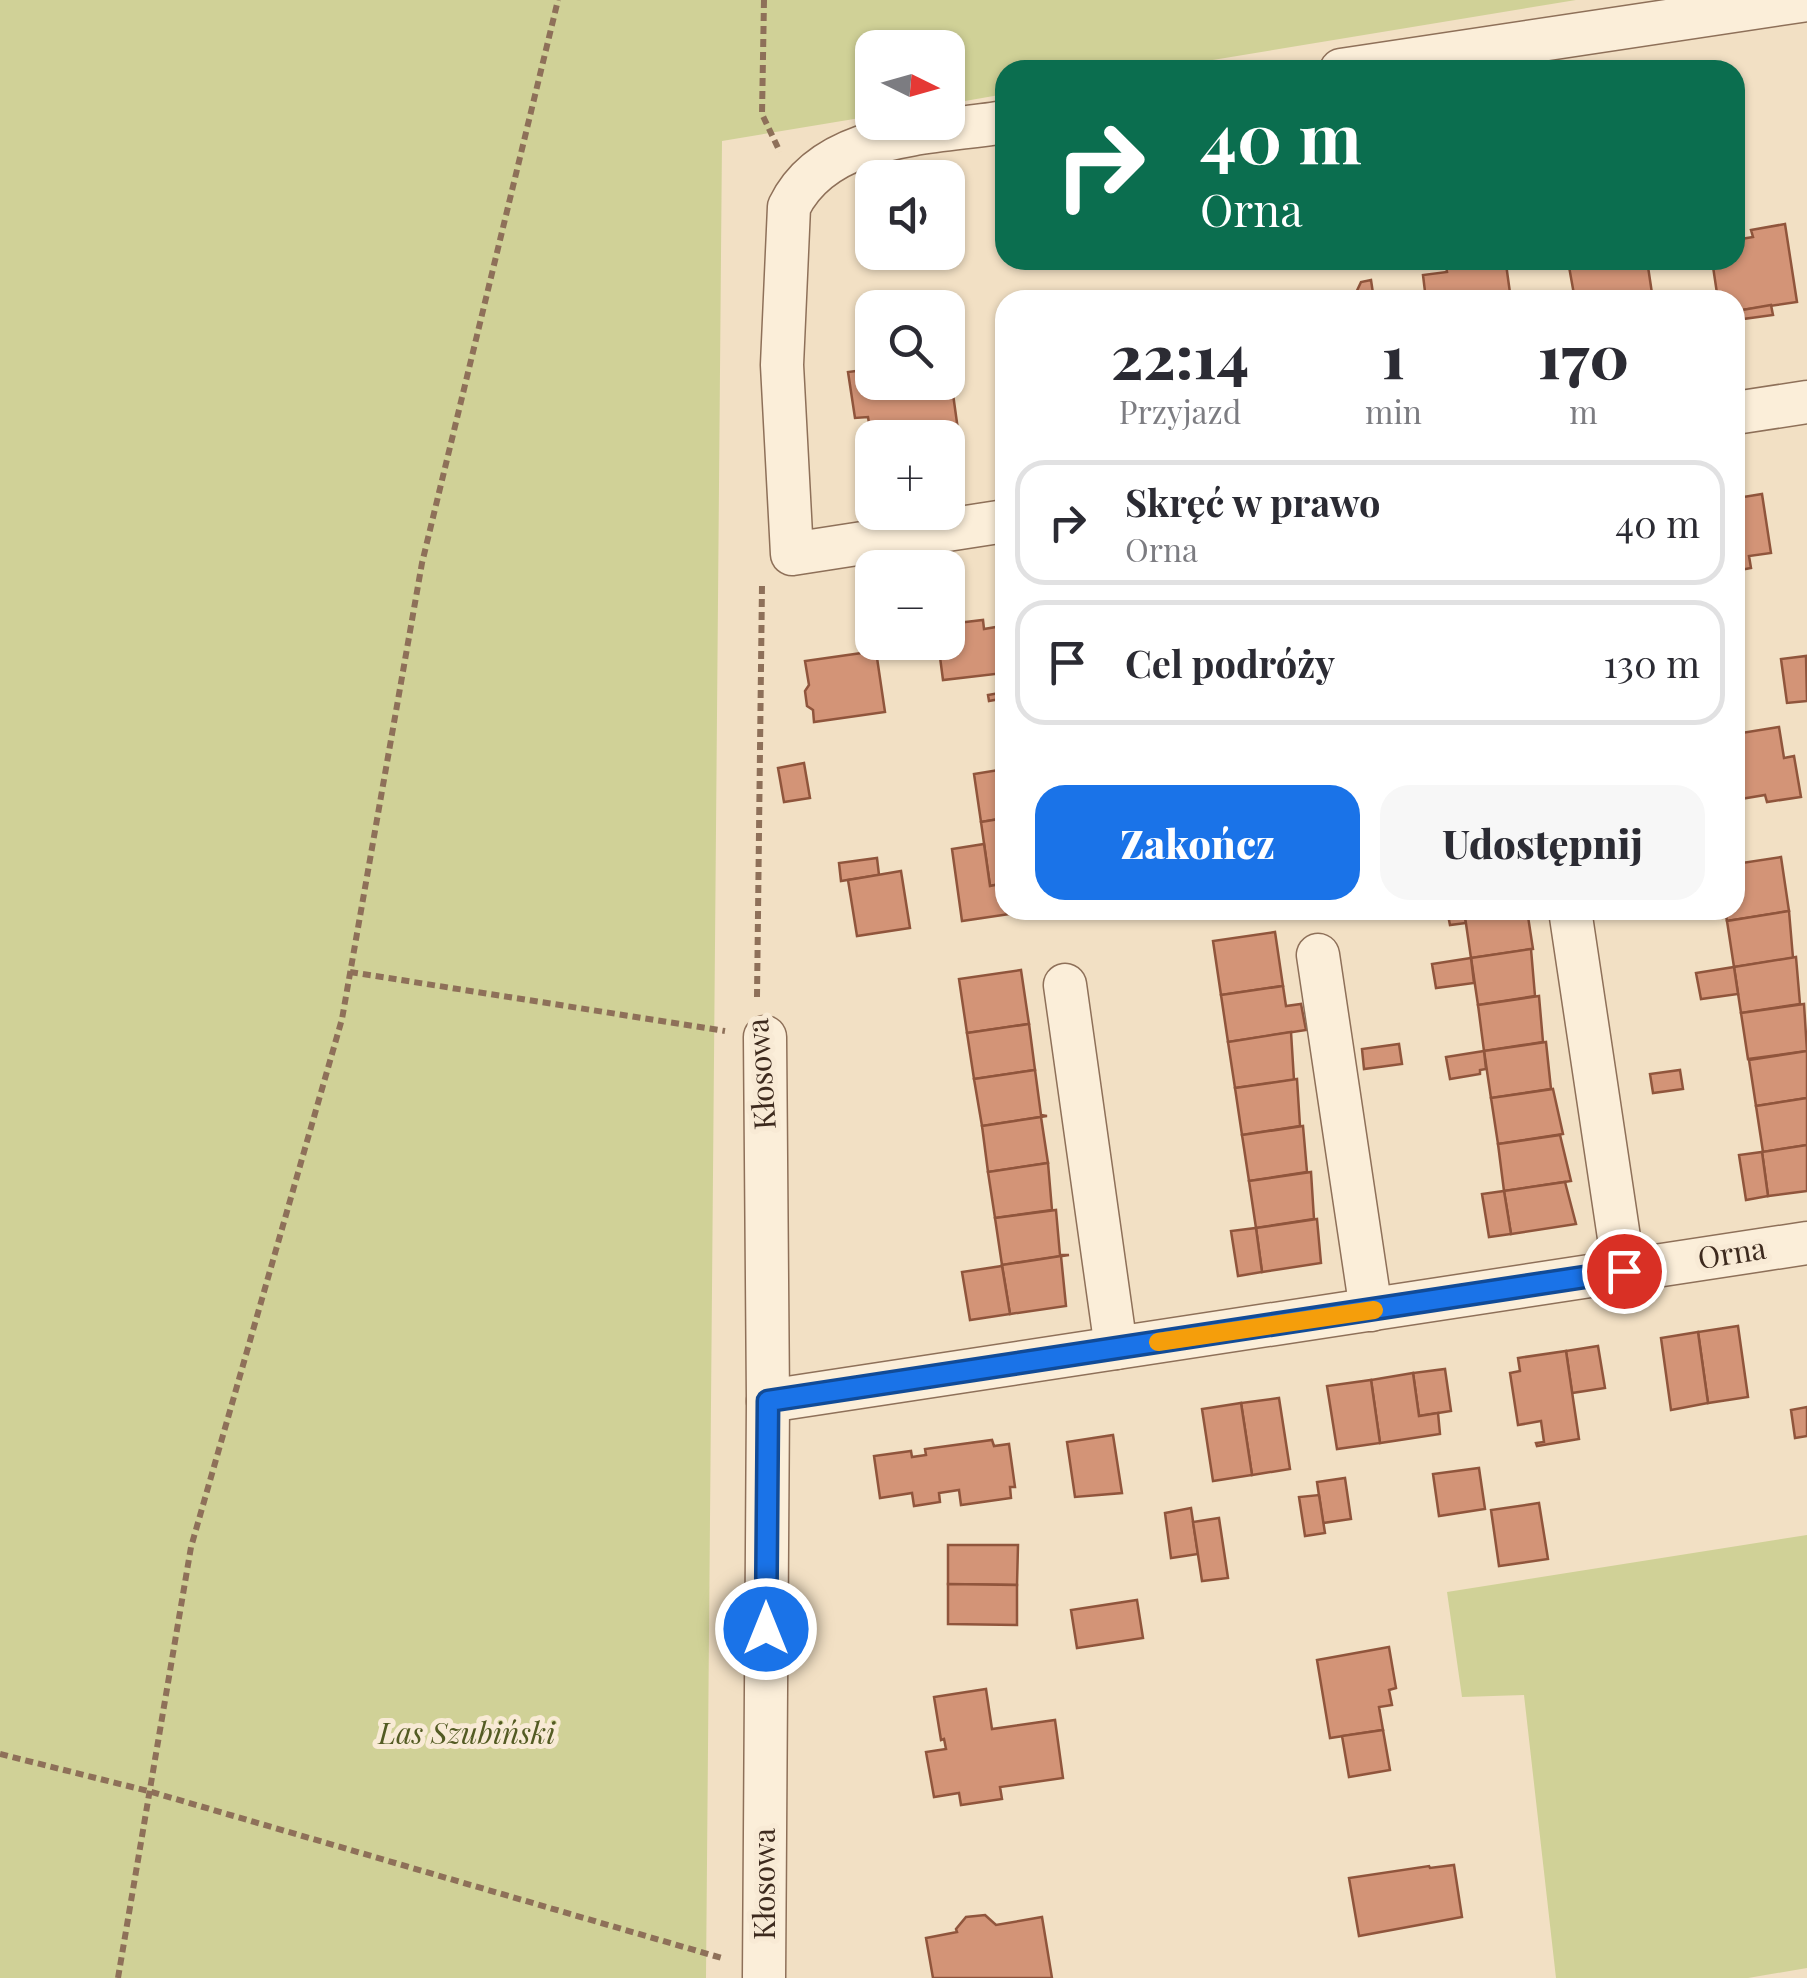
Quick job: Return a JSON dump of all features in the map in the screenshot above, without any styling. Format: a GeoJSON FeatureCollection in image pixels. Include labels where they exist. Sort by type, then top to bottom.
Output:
{"type":"FeatureCollection","features":[{"type":"Feature","properties":{"kind":"street"},"geometry":{"type":"LineString","coordinates":[[1408,60],[1807,0]]}},
{"type":"Feature","properties":{"kind":"street"},"geometry":{"type":"LineString","coordinates":[[995,124],[854,148],[812,174],[798,189],[789,207],[782,364],[792,554],[995,523]]}},
{"type":"Feature","properties":{"kind":"street"},"geometry":{"type":"LineString","coordinates":[[1745,411],[1807,402]]}},
{"type":"Feature","properties":{"kind":"street"},"geometry":{"type":"LineString","coordinates":[[1571,920],[1624,1271]]}},
{"type":"Feature","properties":{"kind":"street"},"geometry":{"type":"LineString","coordinates":[[1318,955],[1371,1310]]}},
{"type":"Feature","properties":{"kind":"street"},"geometry":{"type":"LineString","coordinates":[[1065,985],[1116,1348]]}},
{"type":"Feature","properties":{"kind":"street","name":"Kłosowa"},"geometry":{"type":"LineString","coordinates":[[764,1974],[768,1401],[765,1038]]}},
{"type":"Feature","properties":{"kind":"street","name":"Orna"},"geometry":{"type":"LineString","coordinates":[[768,1401],[1807,1243]]}},
{"type":"Feature","properties":{"kind":"path"},"geometry":{"type":"LineString","coordinates":[[118,1978],[192,1547],[342,1019],[422,563],[558,0]]}},
{"type":"Feature","properties":{"kind":"path"},"geometry":{"type":"LineString","coordinates":[[764,0],[762,114],[798,189]]}},
{"type":"Feature","properties":{"kind":"path","name":"Kłosowa"},"geometry":{"type":"LineString","coordinates":[[765,1038],[757,1008],[762,578],[778,560],[792,554]]}},
{"type":"Feature","properties":{"kind":"path"},"geometry":{"type":"LineString","coordinates":[[350,972],[765,1038]]}},
{"type":"Feature","properties":{"kind":"path"},"geometry":{"type":"LineString","coordinates":[[0,1754],[148,1791],[764,1974]]}},
{"type":"Feature","properties":{"kind":"green space","name":"Las Szubiński"},"geometry":{"type":"Polygon","coordinates":[[[0,0],[1576,0],[1213,60],[995,60],[995,96],[965,101],[965,30],[855,30],[855,119],[722,141],[706,1978],[0,1978],[0,0]]]}},
{"type":"Feature","properties":{"kind":"green space"},"geometry":{"type":"Polygon","coordinates":[[[1807,1535],[1807,1968],[1748,1978],[1556,1978],[1524,1695],[1462,1697],[1447,1592],[1807,1535]]]}},
{"type":"Feature","properties":{"kind":"building"},"geometry":{"type":"Polygon","coordinates":[[[1785,224],[1797,302],[1745,310],[1745,290],[1716,290],[1714,270],[1745,270],[1745,238],[1753,237],[1751,230],[1785,224]]]}},
{"type":"Feature","properties":{"kind":"building"},"geometry":{"type":"Polygon","coordinates":[[[1507,270],[1510,290],[1425,290],[1423,275],[1507,270]]]}},
{"type":"Feature","properties":{"kind":"building"},"geometry":{"type":"Polygon","coordinates":[[[1570,270],[1648,270],[1652,290],[1573,290],[1570,270]]]}},
{"type":"Feature","properties":{"kind":"building"},"geometry":{"type":"Polygon","coordinates":[[[1371,280],[1372,290],[1357,290],[1361,282],[1371,280]]]}},
{"type":"Feature","properties":{"kind":"building"},"geometry":{"type":"Polygon","coordinates":[[[1771,305],[1773,315],[1745,319],[1745,309],[1771,305]]]}},
{"type":"Feature","properties":{"kind":"building"},"geometry":{"type":"Polygon","coordinates":[[[855,371],[855,400],[954,400],[957,420],[855,418],[848,372],[855,371]]]}},
{"type":"Feature","properties":{"kind":"building"},"geometry":{"type":"Polygon","coordinates":[[[1762,494],[1771,553],[1749,556],[1751,568],[1745,569],[1745,497],[1762,494]]]}},
{"type":"Feature","properties":{"kind":"building"},"geometry":{"type":"Polygon","coordinates":[[[983,620],[984,629],[995,627],[995,674],[943,680],[940,660],[965,660],[965,622],[983,620]]]}},
{"type":"Feature","properties":{"kind":"building"},"geometry":{"type":"Polygon","coordinates":[[[855,654],[855,660],[877,660],[885,712],[814,722],[813,710],[807,706],[805,661],[855,654]]]}},
{"type":"Feature","properties":{"kind":"building"},"geometry":{"type":"Polygon","coordinates":[[[1806,656],[1807,701],[1787,703],[1781,659],[1806,656]]]}},
{"type":"Feature","properties":{"kind":"building"},"geometry":{"type":"Polygon","coordinates":[[[1779,727],[1784,758],[1794,756],[1801,797],[1767,802],[1765,795],[1745,798],[1745,732],[1779,727]]]}},
{"type":"Feature","properties":{"kind":"building"},"geometry":{"type":"Polygon","coordinates":[[[804,763],[810,798],[784,802],[778,768],[804,763]]]}},
{"type":"Feature","properties":{"kind":"building"},"geometry":{"type":"Polygon","coordinates":[[[995,771],[995,820],[981,822],[974,774],[995,771]]]}},
{"type":"Feature","properties":{"kind":"building"},"geometry":{"type":"Polygon","coordinates":[[[995,820],[995,885],[990,886],[981,822],[995,820]]]}},
{"type":"Feature","properties":{"kind":"building"},"geometry":{"type":"Polygon","coordinates":[[[984,844],[990,886],[995,885],[995,916],[962,921],[952,849],[984,844]]]}},
{"type":"Feature","properties":{"kind":"building"},"geometry":{"type":"Polygon","coordinates":[[[1781,857],[1789,911],[1745,918],[1745,862],[1781,857]]]}},
{"type":"Feature","properties":{"kind":"building"},"geometry":{"type":"Polygon","coordinates":[[[877,858],[879,875],[841,881],[839,863],[877,858]]]}},
{"type":"Feature","properties":{"kind":"building"},"geometry":{"type":"Polygon","coordinates":[[[901,871],[910,928],[857,936],[848,880],[901,871]]]}},
{"type":"Feature","properties":{"kind":"building"},"geometry":{"type":"Polygon","coordinates":[[[1789,911],[1793,958],[1734,967],[1727,921],[1789,911]]]}},
{"type":"Feature","properties":{"kind":"building"},"geometry":{"type":"Polygon","coordinates":[[[1449,920],[1466,920],[1466,923],[1450,925],[1449,920]]]}},
{"type":"Feature","properties":{"kind":"building"},"geometry":{"type":"Polygon","coordinates":[[[1465,920],[1529,920],[1533,949],[1471,958],[1465,920]]]}},
{"type":"Feature","properties":{"kind":"building"},"geometry":{"type":"Polygon","coordinates":[[[1275,932],[1283,986],[1221,995],[1213,941],[1275,932]]]}},
{"type":"Feature","properties":{"kind":"building"},"geometry":{"type":"Polygon","coordinates":[[[1531,949],[1535,996],[1478,1005],[1471,958],[1531,949]]]}},
{"type":"Feature","properties":{"kind":"building"},"geometry":{"type":"Polygon","coordinates":[[[1796,957],[1800,1004],[1741,1013],[1734,967],[1796,957]]]}},
{"type":"Feature","properties":{"kind":"building"},"geometry":{"type":"Polygon","coordinates":[[[1471,958],[1474,983],[1436,988],[1432,964],[1471,958]]]}},
{"type":"Feature","properties":{"kind":"building"},"geometry":{"type":"Polygon","coordinates":[[[1734,967],[1738,994],[1701,999],[1696,973],[1734,967]]]}},
{"type":"Feature","properties":{"kind":"building"},"geometry":{"type":"Polygon","coordinates":[[[1021,970],[1029,1024],[967,1033],[959,979],[1021,970]]]}},
{"type":"Feature","properties":{"kind":"building"},"geometry":{"type":"Polygon","coordinates":[[[1283,986],[1286,1006],[1301,1004],[1306,1030],[1228,1042],[1221,995],[1283,986]]]}},
{"type":"Feature","properties":{"kind":"building"},"geometry":{"type":"Polygon","coordinates":[[[1539,996],[1543,1042],[1484,1051],[1478,1005],[1539,996]]]}},
{"type":"Feature","properties":{"kind":"building"},"geometry":{"type":"Polygon","coordinates":[[[1804,1004],[1807,1051],[1748,1059],[1741,1013],[1804,1004]]]}},
{"type":"Feature","properties":{"kind":"building"},"geometry":{"type":"Polygon","coordinates":[[[1029,1024],[1035,1070],[974,1079],[967,1033],[1029,1024]]]}},
{"type":"Feature","properties":{"kind":"building"},"geometry":{"type":"Polygon","coordinates":[[[1291,1032],[1294,1080],[1235,1088],[1228,1042],[1291,1032]]]}},
{"type":"Feature","properties":{"kind":"building"},"geometry":{"type":"Polygon","coordinates":[[[1546,1042],[1551,1089],[1491,1098],[1484,1051],[1546,1042]]]}},
{"type":"Feature","properties":{"kind":"building"},"geometry":{"type":"Polygon","coordinates":[[[1399,1044],[1402,1064],[1364,1069],[1362,1049],[1399,1044]]]}},
{"type":"Feature","properties":{"kind":"building"},"geometry":{"type":"Polygon","coordinates":[[[1484,1051],[1486,1069],[1480,1070],[1480,1074],[1450,1079],[1446,1057],[1484,1051]]]}},
{"type":"Feature","properties":{"kind":"building"},"geometry":{"type":"Polygon","coordinates":[[[1807,1051],[1807,1098],[1756,1106],[1749,1060],[1807,1051]]]}},
{"type":"Feature","properties":{"kind":"building"},"geometry":{"type":"Polygon","coordinates":[[[1035,1070],[1041,1115],[1047,1116],[982,1126],[974,1079],[1035,1070]]]}},
{"type":"Feature","properties":{"kind":"building"},"geometry":{"type":"Polygon","coordinates":[[[1680,1070],[1683,1089],[1653,1093],[1650,1074],[1680,1070]]]}},
{"type":"Feature","properties":{"kind":"building"},"geometry":{"type":"Polygon","coordinates":[[[1297,1079],[1300,1126],[1242,1135],[1235,1088],[1297,1079]]]}},
{"type":"Feature","properties":{"kind":"building"},"geometry":{"type":"Polygon","coordinates":[[[1553,1089],[1563,1134],[1498,1144],[1491,1098],[1553,1089]]]}},
{"type":"Feature","properties":{"kind":"building"},"geometry":{"type":"Polygon","coordinates":[[[1807,1098],[1807,1145],[1763,1152],[1756,1106],[1807,1098]]]}},
{"type":"Feature","properties":{"kind":"building"},"geometry":{"type":"Polygon","coordinates":[[[1041,1117],[1048,1163],[988,1172],[982,1126],[1041,1117]]]}},
{"type":"Feature","properties":{"kind":"building"},"geometry":{"type":"Polygon","coordinates":[[[1303,1126],[1307,1172],[1249,1181],[1242,1135],[1303,1126]]]}},
{"type":"Feature","properties":{"kind":"building"},"geometry":{"type":"Polygon","coordinates":[[[1560,1135],[1571,1181],[1504,1191],[1498,1144],[1560,1135]]]}},
{"type":"Feature","properties":{"kind":"building"},"geometry":{"type":"Polygon","coordinates":[[[1807,1145],[1807,1191],[1768,1196],[1762,1152],[1807,1145]]]}},
{"type":"Feature","properties":{"kind":"building"},"geometry":{"type":"Polygon","coordinates":[[[1762,1152],[1768,1196],[1746,1200],[1739,1155],[1762,1152]]]}},
{"type":"Feature","properties":{"kind":"building"},"geometry":{"type":"Polygon","coordinates":[[[1048,1163],[1052,1210],[995,1218],[988,1172],[1048,1163]]]}},
{"type":"Feature","properties":{"kind":"building"},"geometry":{"type":"Polygon","coordinates":[[[1311,1172],[1314,1219],[1256,1228],[1249,1181],[1311,1172]]]}},
{"type":"Feature","properties":{"kind":"building"},"geometry":{"type":"Polygon","coordinates":[[[1565,1182],[1576,1224],[1511,1234],[1504,1191],[1565,1182]]]}},
{"type":"Feature","properties":{"kind":"building"},"geometry":{"type":"Polygon","coordinates":[[[1504,1191],[1511,1234],[1489,1237],[1482,1194],[1504,1191]]]}},
{"type":"Feature","properties":{"kind":"building"},"geometry":{"type":"Polygon","coordinates":[[[1056,1210],[1060,1255],[1069,1255],[1002,1265],[995,1218],[1056,1210]]]}},
{"type":"Feature","properties":{"kind":"building"},"geometry":{"type":"Polygon","coordinates":[[[1317,1219],[1321,1263],[1262,1272],[1256,1228],[1317,1219]]]}},
{"type":"Feature","properties":{"kind":"building"},"geometry":{"type":"Polygon","coordinates":[[[1256,1228],[1262,1272],[1238,1276],[1231,1231],[1256,1228]]]}},
{"type":"Feature","properties":{"kind":"building"},"geometry":{"type":"Polygon","coordinates":[[[1061,1256],[1066,1306],[1010,1314],[1002,1265],[1061,1256]]]}},
{"type":"Feature","properties":{"kind":"building"},"geometry":{"type":"Polygon","coordinates":[[[1002,1266],[1010,1314],[970,1320],[962,1272],[1002,1266]]]}},
{"type":"Feature","properties":{"kind":"building"},"geometry":{"type":"Polygon","coordinates":[[[1738,1326],[1748,1397],[1708,1403],[1698,1332],[1738,1326]]]}},
{"type":"Feature","properties":{"kind":"building"},"geometry":{"type":"Polygon","coordinates":[[[1698,1332],[1708,1403],[1671,1410],[1661,1338],[1698,1332]]]}},
{"type":"Feature","properties":{"kind":"building"},"geometry":{"type":"Polygon","coordinates":[[[1598,1346],[1605,1388],[1572,1393],[1566,1351],[1598,1346]]]}},
{"type":"Feature","properties":{"kind":"building"},"geometry":{"type":"Polygon","coordinates":[[[1566,1351],[1579,1439],[1537,1446],[1536,1443],[1544,1442],[1541,1421],[1518,1425],[1510,1373],[1520,1371],[1518,1358],[1566,1351]]]}},
{"type":"Feature","properties":{"kind":"building"},"geometry":{"type":"Polygon","coordinates":[[[1445,1369],[1451,1411],[1419,1416],[1413,1373],[1445,1369]]]}},
{"type":"Feature","properties":{"kind":"building"},"geometry":{"type":"Polygon","coordinates":[[[1413,1373],[1419,1416],[1438,1413],[1440,1434],[1380,1443],[1371,1380],[1413,1373]]]}},
{"type":"Feature","properties":{"kind":"building"},"geometry":{"type":"Polygon","coordinates":[[[1371,1380],[1380,1443],[1337,1449],[1327,1386],[1371,1380]]]}},
{"type":"Feature","properties":{"kind":"building"},"geometry":{"type":"Polygon","coordinates":[[[1279,1398],[1290,1469],[1252,1475],[1241,1403],[1279,1398]]]}},
{"type":"Feature","properties":{"kind":"building"},"geometry":{"type":"Polygon","coordinates":[[[1241,1403],[1252,1475],[1213,1481],[1202,1409],[1241,1403]]]}},
{"type":"Feature","properties":{"kind":"building"},"geometry":{"type":"Polygon","coordinates":[[[1807,1407],[1807,1436],[1795,1438],[1791,1410],[1807,1407]]]}},
{"type":"Feature","properties":{"kind":"building"},"geometry":{"type":"Polygon","coordinates":[[[1113,1435],[1122,1493],[1075,1497],[1067,1442],[1113,1435]]]}},
{"type":"Feature","properties":{"kind":"building"},"geometry":{"type":"Polygon","coordinates":[[[992,1440],[994,1446],[1009,1444],[1015,1487],[1010,1487],[1011,1498],[961,1505],[959,1490],[939,1493],[940,1502],[914,1506],[912,1493],[880,1498],[874,1456],[911,1451],[912,1457],[926,1455],[925,1449],[992,1440]]]}},
{"type":"Feature","properties":{"kind":"building"},"geometry":{"type":"Polygon","coordinates":[[[1479,1468],[1485,1509],[1439,1516],[1433,1474],[1479,1468]]]}},
{"type":"Feature","properties":{"kind":"building"},"geometry":{"type":"Polygon","coordinates":[[[1345,1478],[1351,1519],[1323,1523],[1317,1482],[1345,1478]]]}},
{"type":"Feature","properties":{"kind":"building"},"geometry":{"type":"Polygon","coordinates":[[[1319,1495],[1325,1533],[1305,1536],[1299,1497],[1319,1495]]]}},
{"type":"Feature","properties":{"kind":"building"},"geometry":{"type":"Polygon","coordinates":[[[1539,1503],[1548,1559],[1499,1566],[1491,1510],[1539,1503]]]}},
{"type":"Feature","properties":{"kind":"building"},"geometry":{"type":"Polygon","coordinates":[[[1191,1508],[1198,1554],[1171,1558],[1165,1513],[1191,1508]]]}},
{"type":"Feature","properties":{"kind":"building"},"geometry":{"type":"Polygon","coordinates":[[[1219,1518],[1228,1578],[1202,1581],[1193,1522],[1219,1518]]]}},
{"type":"Feature","properties":{"kind":"building"},"geometry":{"type":"Polygon","coordinates":[[[948,1545],[1018,1545],[1017,1585],[948,1584],[948,1545]]]}},
{"type":"Feature","properties":{"kind":"building"},"geometry":{"type":"Polygon","coordinates":[[[948,1584],[1017,1585],[1017,1625],[948,1624],[948,1584]]]}},
{"type":"Feature","properties":{"kind":"building"},"geometry":{"type":"Polygon","coordinates":[[[1137,1600],[1143,1638],[1077,1648],[1071,1610],[1137,1600]]]}},
{"type":"Feature","properties":{"kind":"building"},"geometry":{"type":"Polygon","coordinates":[[[1389,1647],[1396,1688],[1389,1690],[1392,1705],[1379,1707],[1383,1730],[1330,1738],[1317,1660],[1389,1647]]]}},
{"type":"Feature","properties":{"kind":"building"},"geometry":{"type":"Polygon","coordinates":[[[986,1689],[992,1729],[1055,1720],[1063,1778],[1000,1787],[1002,1799],[961,1805],[959,1793],[934,1797],[926,1752],[946,1749],[934,1697],[986,1689]]]}},
{"type":"Feature","properties":{"kind":"building"},"geometry":{"type":"Polygon","coordinates":[[[1383,1730],[1390,1770],[1349,1777],[1342,1736],[1383,1730]]]}},
{"type":"Feature","properties":{"kind":"building"},"geometry":{"type":"Polygon","coordinates":[[[1454,1865],[1462,1917],[1359,1936],[1349,1878],[1454,1865]]]}},
{"type":"Feature","properties":{"kind":"building"},"geometry":{"type":"Polygon","coordinates":[[[985,1915],[996,1925],[1042,1917],[1052,1978],[933,1978],[926,1938],[957,1932],[966,1917],[985,1915]]]}},
{"type":"Feature","properties":{"kind":"slow traffic"},"geometry":{"type":"LineString","coordinates":[[1158,1342],[1374,1310]]}},
{"type":"Feature","properties":{"kind":"route"},"geometry":{"type":"LineString","coordinates":[[766,1629],[768,1401],[1624,1271]]}}]}
